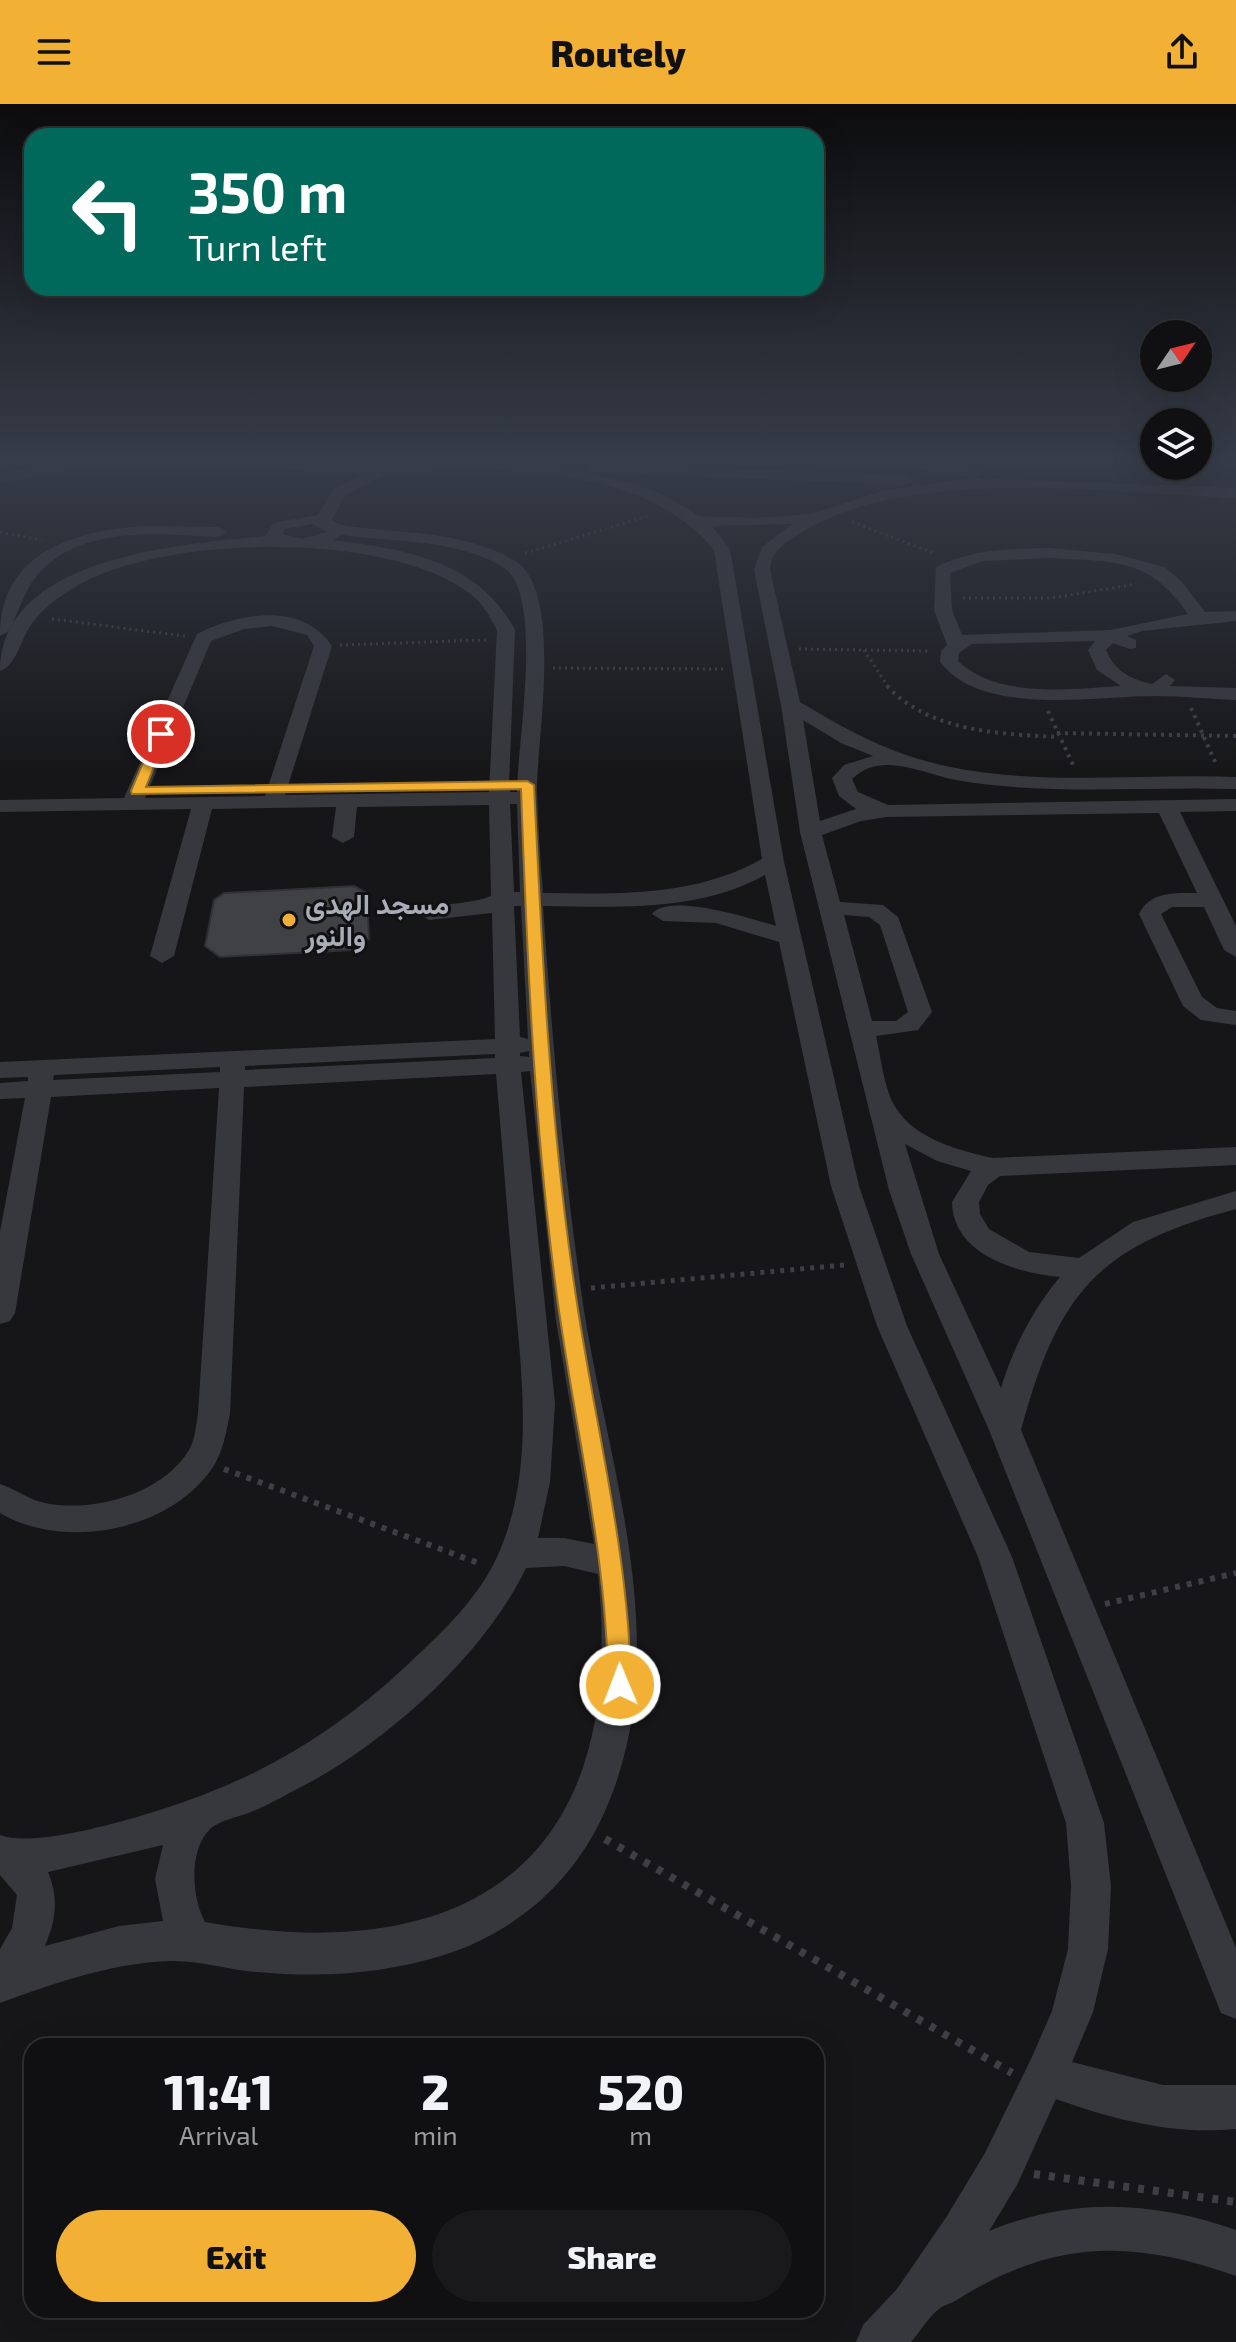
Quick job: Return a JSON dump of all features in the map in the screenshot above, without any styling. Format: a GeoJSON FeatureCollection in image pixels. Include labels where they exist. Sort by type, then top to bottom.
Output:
{"type":"FeatureCollection","features":[{"type":"Feature","properties":{"kind":"street"},"geometry":{"type":"LineString","coordinates":[[0,631],[36,566]]}},
{"type":"Feature","properties":{"kind":"street"},"geometry":{"type":"LineString","coordinates":[[0,665],[28,616],[74,583],[115,566]]}},
{"type":"Feature","properties":{"kind":"street"},"geometry":{"type":"LineString","coordinates":[[7,1857],[75,1852],[137,1839],[196,1818],[257,1791],[315,1759],[367,1724],[413,1685],[453,1644],[509,1565],[535,1475],[539,1447],[539,1403],[508,1055],[513,792],[507,639],[503,618],[482,593],[439,566]]}},
{"type":"Feature","properties":{"kind":"street"},"geometry":{"type":"LineString","coordinates":[[511,566],[525,579],[528,589],[533,668],[513,792]]}},
{"type":"Feature","properties":{"kind":"street"},"geometry":{"type":"LineString","coordinates":[[731,566],[773,862],[845,1186],[892,1326],[995,1557],[1068,1765],[1085,1823],[1091,1886],[1088,1949],[1072,2012],[1042,2081],[1001,2169],[913,2305],[880,2342]]}},
{"type":"Feature","properties":{"kind":"street"},"geometry":{"type":"LineString","coordinates":[[762,566],[791,705],[811,832],[880,1107],[925,1254],[1005,1430],[1236,1998]]}},
{"type":"Feature","properties":{"kind":"street"},"geometry":{"type":"LineString","coordinates":[[948,566],[942,571],[942,599],[953,647],[949,662],[956,673],[971,683],[1001,691],[1039,692],[1236,682]]}},
{"type":"Feature","properties":{"kind":"street"},"geometry":{"type":"LineString","coordinates":[[1148,566],[1169,578],[1200,618]]}},
{"type":"Feature","properties":{"kind":"street"},"geometry":{"type":"LineString","coordinates":[[28,576],[47,583],[74,583]]}},
{"type":"Feature","properties":{"kind":"street"},"geometry":{"type":"LineString","coordinates":[[482,593],[528,589]]}},
{"type":"Feature","properties":{"kind":"street"},"geometry":{"type":"LineString","coordinates":[[953,647],[990,637],[1110,635],[1200,618],[1236,616]]}},
{"type":"Feature","properties":{"kind":"street"},"geometry":{"type":"LineString","coordinates":[[134,798],[203,638],[240,624],[285,622],[313,631],[323,646],[275,795]]}},
{"type":"Feature","properties":{"kind":"street"},"geometry":{"type":"LineString","coordinates":[[1160,686],[1131,667],[1123,654],[1130,644],[1173,632],[1236,625]]}},
{"type":"Feature","properties":{"kind":"street"},"geometry":{"type":"LineString","coordinates":[[1110,635],[1130,644]]}},
{"type":"Feature","properties":{"kind":"street"},"geometry":{"type":"LineString","coordinates":[[1110,635],[1100,642],[1097,650],[1105,669],[1134,685],[1160,686],[1184,692],[1236,694]]}},
{"type":"Feature","properties":{"kind":"street"},"geometry":{"type":"LineString","coordinates":[[791,705],[850,742],[889,757],[985,780],[1230,783]]}},
{"type":"Feature","properties":{"kind":"street"},"geometry":{"type":"LineString","coordinates":[[887,811],[850,798],[842,787],[842,778],[851,769],[889,757]]}},
{"type":"Feature","properties":{"kind":"street"},"geometry":{"type":"LineString","coordinates":[[0,806],[134,798],[513,792]]}},
{"type":"Feature","properties":{"kind":"street"},"geometry":{"type":"LineString","coordinates":[[0,793],[203,803],[275,795],[347,801],[513,792]]}},
{"type":"Feature","properties":{"kind":"street"},"geometry":{"type":"LineString","coordinates":[[343,837],[347,801]]}},
{"type":"Feature","properties":{"kind":"street"},"geometry":{"type":"LineString","coordinates":[[162,956],[203,803]]}},
{"type":"Feature","properties":{"kind":"street"},"geometry":{"type":"LineString","coordinates":[[1166,805],[1236,950]]}},
{"type":"Feature","properties":{"kind":"street"},"geometry":{"type":"LineString","coordinates":[[811,832],[857,815],[887,811],[1236,805]]}},
{"type":"Feature","properties":{"kind":"street"},"geometry":{"type":"LineString","coordinates":[[429,913],[688,896],[737,883],[773,862]]}},
{"type":"Feature","properties":{"kind":"street"},"geometry":{"type":"LineString","coordinates":[[1212,900],[1168,900],[1153,908],[1150,914],[1192,1001],[1210,1015],[1236,1018]]}},
{"type":"Feature","properties":{"kind":"street"},"geometry":{"type":"LineString","coordinates":[[807,1013],[900,1028],[917,1019],[920,1012],[890,922],[875,910],[830,908]]}},
{"type":"Feature","properties":{"kind":"street"},"geometry":{"type":"LineString","coordinates":[[510,909],[691,913],[743,921],[790,938]]}},
{"type":"Feature","properties":{"kind":"street"},"geometry":{"type":"LineString","coordinates":[[0,1982],[97,1951],[193,1941],[251,1951],[312,1955],[373,1952],[438,1938],[498,1910],[547,1869],[580,1824],[608,1751],[620,1685],[619,1621],[566,1290],[539,1054],[510,909]]}},
{"type":"Feature","properties":{"kind":"street"},"geometry":{"type":"LineString","coordinates":[[0,1070],[41,1078],[539,1054]]}},
{"type":"Feature","properties":{"kind":"street"},"geometry":{"type":"LineString","coordinates":[[0,1497],[26,1512],[61,1519],[101,1517],[139,1505],[173,1485],[200,1460],[209,1439],[214,1414],[232,1069]]}},
{"type":"Feature","properties":{"kind":"street"},"geometry":{"type":"LineString","coordinates":[[0,1091],[41,1078]]}},
{"type":"Feature","properties":{"kind":"street"},"geometry":{"type":"LineString","coordinates":[[0,1313],[41,1078]]}},
{"type":"Feature","properties":{"kind":"street"},"geometry":{"type":"LineString","coordinates":[[880,1107],[897,1128],[924,1146],[957,1160],[993,1167],[1236,1156]]}},
{"type":"Feature","properties":{"kind":"street"},"geometry":{"type":"LineString","coordinates":[[993,1167],[973,1180],[964,1199],[966,1221],[983,1239],[1008,1255],[1040,1265],[1080,1268]]}},
{"type":"Feature","properties":{"kind":"street"},"geometry":{"type":"LineString","coordinates":[[1005,1430],[1017,1383],[1035,1340],[1052,1304],[1080,1268],[1117,1243],[1158,1223],[1236,1200]]}},
{"type":"Feature","properties":{"kind":"street"},"geometry":{"type":"LineString","coordinates":[[509,1565],[561,1549],[585,1553],[612,1565]]}},
{"type":"Feature","properties":{"kind":"street"},"geometry":{"type":"LineString","coordinates":[[193,1941],[177,1913],[173,1881],[179,1848],[196,1818]]}},
{"type":"Feature","properties":{"kind":"street"},"geometry":{"type":"LineString","coordinates":[[0,1982],[21,1957],[34,1929],[37,1901],[30,1877],[7,1857]]}},
{"type":"Feature","properties":{"kind":"street"},"geometry":{"type":"LineString","coordinates":[[1042,2081],[1165,2107],[1236,2107]]}},
{"type":"Feature","properties":{"kind":"street"},"geometry":{"type":"LineString","coordinates":[[913,2305],[966,2262],[1027,2237],[1093,2226],[1162,2231],[1236,2253]]}},
{"type":"Feature","properties":{"kind":"path"},"geometry":{"type":"LineString","coordinates":[[942,599],[1052,598],[1169,578]]}},
{"type":"Feature","properties":{"kind":"path"},"geometry":{"type":"LineString","coordinates":[[28,616],[203,638]]}},
{"type":"Feature","properties":{"kind":"path"},"geometry":{"type":"LineString","coordinates":[[323,646],[507,639]]}},
{"type":"Feature","properties":{"kind":"path"},"geometry":{"type":"LineString","coordinates":[[779,649],[953,647]]}},
{"type":"Feature","properties":{"kind":"path"},"geometry":{"type":"LineString","coordinates":[[864,650],[873,676],[922,711],[976,731],[1058,735],[1236,736]]}},
{"type":"Feature","properties":{"kind":"path"},"geometry":{"type":"LineString","coordinates":[[533,668],[744,669]]}},
{"type":"Feature","properties":{"kind":"path"},"geometry":{"type":"LineString","coordinates":[[1039,692],[1081,783]]}},
{"type":"Feature","properties":{"kind":"path"},"geometry":{"type":"LineString","coordinates":[[1184,692],[1230,783]]}},
{"type":"Feature","properties":{"kind":"path"},"geometry":{"type":"LineString","coordinates":[[566,1290],[869,1263]]}},
{"type":"Feature","properties":{"kind":"path"},"geometry":{"type":"LineString","coordinates":[[200,1460],[509,1565]]}},
{"type":"Feature","properties":{"kind":"path"},"geometry":{"type":"LineString","coordinates":[[1079,1611],[1236,1573]]}},
{"type":"Feature","properties":{"kind":"path"},"geometry":{"type":"LineString","coordinates":[[580,1824],[1042,2081]]}},
{"type":"Feature","properties":{"kind":"path"},"geometry":{"type":"LineString","coordinates":[[1001,2169],[1236,2202]]}},
{"type":"Feature","properties":{"kind":"building","name":"مسجد الهدى والنور"},"geometry":{"type":"Polygon","coordinates":[[[354,886],[367,893],[369,939],[353,950],[220,957],[205,946],[214,900],[224,893],[354,886]]]}},
{"type":"Feature","properties":{"kind":"place","name":"مسجد الهدى والنور"},"geometry":{"type":"Point","coordinates":[289,920]}},
{"type":"Feature","properties":{"kind":"route"},"geometry":{"type":"LineString","coordinates":[[161,734],[137,791],[527,785],[540,1063],[566,1290],[612,1565],[619,1621],[620,1685]]}}]}
